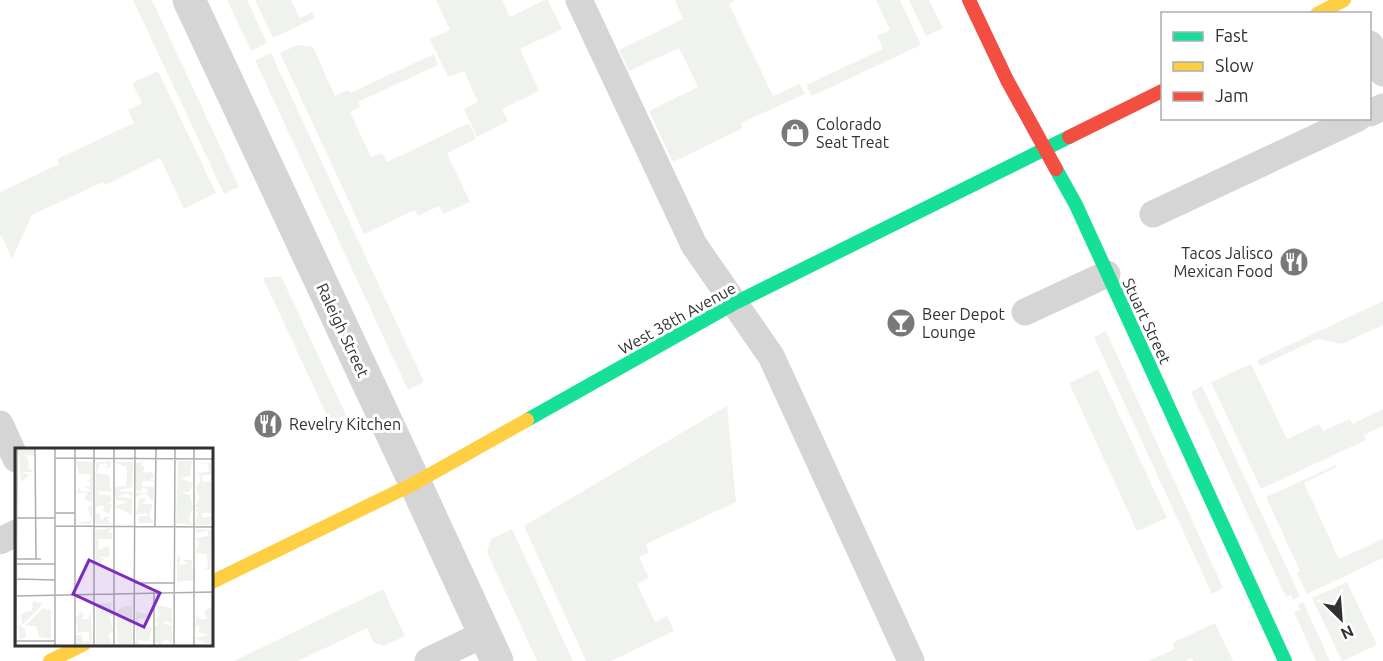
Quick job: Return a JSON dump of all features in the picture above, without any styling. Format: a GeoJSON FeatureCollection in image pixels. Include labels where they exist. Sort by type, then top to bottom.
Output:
{"type":"FeatureCollection","features":[{"type":"Feature","properties":{"kind":"main road","name":"Stuart Street"},"geometry":{"type":"LineString","coordinates":[[969,0],[1006,80],[1076,205],[1285,661]]}},
{"type":"Feature","properties":{"kind":"main road"},"geometry":{"type":"LineString","coordinates":[[1321,12],[1344,0]]}},
{"type":"Feature","properties":{"kind":"main road","name":"West 38th Avenue"},"geometry":{"type":"LineString","coordinates":[[213,582],[415,483],[735,303],[1161,91]]}},
{"type":"Feature","properties":{"kind":"main road"},"geometry":{"type":"LineString","coordinates":[[50,661],[82,646]]}},
{"type":"Feature","properties":{"kind":"street","name":"Raleigh Street"},"geometry":{"type":"LineString","coordinates":[[189,0],[490,647]]}},
{"type":"Feature","properties":{"kind":"lane"},"geometry":{"type":"LineString","coordinates":[[579,0],[694,245],[771,356],[911,661]]}},
{"type":"Feature","properties":{"kind":"lane"},"geometry":{"type":"LineString","coordinates":[[1371,46],[1383,73]]}},
{"type":"Feature","properties":{"kind":"lane"},"geometry":{"type":"LineString","coordinates":[[1153,214],[1354,120]]}},
{"type":"Feature","properties":{"kind":"lane"},"geometry":{"type":"LineString","coordinates":[[1025,312],[1107,274]]}},
{"type":"Feature","properties":{"kind":"lane"},"geometry":{"type":"LineString","coordinates":[[0,424],[15,457]]}},
{"type":"Feature","properties":{"kind":"lane"},"geometry":{"type":"LineString","coordinates":[[0,541],[15,534]]}},
{"type":"Feature","properties":{"kind":"lane"},"geometry":{"type":"LineString","coordinates":[[428,661],[490,647]]}},
{"type":"Feature","properties":{"kind":"shaded area"},"geometry":{"type":"Polygon","coordinates":[[[133,0],[152,0],[239,187],[224,194],[133,0]]]}},
{"type":"Feature","properties":{"kind":"shaded area"},"geometry":{"type":"Polygon","coordinates":[[[227,0],[247,0],[267,43],[251,51],[227,0]]]}},
{"type":"Feature","properties":{"kind":"shaded area"},"geometry":{"type":"Polygon","coordinates":[[[255,0],[291,0],[300,18],[312,12],[315,18],[273,38],[255,0]]]}},
{"type":"Feature","properties":{"kind":"shaded area"},"geometry":{"type":"Polygon","coordinates":[[[436,0],[502,0],[510,17],[548,0],[562,29],[520,49],[539,91],[502,109],[508,121],[477,137],[464,109],[478,102],[464,71],[448,77],[430,39],[450,30],[436,0]]]}},
{"type":"Feature","properties":{"kind":"shaded area"},"geometry":{"type":"Polygon","coordinates":[[[675,0],[733,0],[729,4],[773,96],[800,84],[805,94],[741,123],[743,128],[673,162],[649,111],[698,87],[679,48],[629,71],[619,50],[683,19],[675,0]]]}},
{"type":"Feature","properties":{"kind":"shaded area"},"geometry":{"type":"Polygon","coordinates":[[[876,0],[900,0],[921,45],[812,96],[806,85],[883,49],[877,36],[890,30],[876,0]]]}},
{"type":"Feature","properties":{"kind":"shaded area"},"geometry":{"type":"Polygon","coordinates":[[[909,0],[929,0],[943,28],[926,36],[909,0]]]}},
{"type":"Feature","properties":{"kind":"shaded area"},"geometry":{"type":"Polygon","coordinates":[[[297,45],[313,47],[335,96],[348,90],[350,93],[434,54],[438,65],[358,102],[360,107],[350,112],[371,157],[382,153],[387,162],[469,123],[476,139],[447,153],[470,202],[443,214],[439,206],[418,216],[415,210],[364,234],[280,53],[297,45]]]}},
{"type":"Feature","properties":{"kind":"shaded area"},"geometry":{"type":"Polygon","coordinates":[[[271,53],[424,382],[408,390],[255,60],[271,53]]]}},
{"type":"Feature","properties":{"kind":"shaded area"},"geometry":{"type":"Polygon","coordinates":[[[158,71],[216,193],[184,209],[160,158],[105,185],[103,182],[32,215],[12,259],[2,236],[0,237],[0,192],[59,164],[57,159],[134,123],[128,110],[142,103],[132,83],[158,71]]]}},
{"type":"Feature","properties":{"kind":"shaded area"},"geometry":{"type":"Polygon","coordinates":[[[281,276],[346,415],[330,422],[263,278],[281,276]]]}},
{"type":"Feature","properties":{"kind":"shaded area"},"geometry":{"type":"Polygon","coordinates":[[[1383,301],[1383,325],[1342,344],[1318,339],[1260,366],[1257,360],[1383,301]]]}},
{"type":"Feature","properties":{"kind":"shaded area"},"geometry":{"type":"Polygon","coordinates":[[[1106,331],[1223,588],[1212,594],[1094,337],[1106,331]]]}},
{"type":"Feature","properties":{"kind":"shaded area"},"geometry":{"type":"Polygon","coordinates":[[[1251,364],[1287,439],[1319,424],[1323,431],[1350,419],[1352,424],[1383,409],[1383,426],[1364,435],[1366,440],[1261,489],[1211,382],[1251,364]]]}},
{"type":"Feature","properties":{"kind":"shaded area"},"geometry":{"type":"Polygon","coordinates":[[[1098,369],[1167,518],[1137,531],[1069,383],[1098,369]]]}},
{"type":"Feature","properties":{"kind":"shaded area"},"geometry":{"type":"Polygon","coordinates":[[[1202,386],[1300,596],[1293,600],[1291,595],[1286,597],[1191,392],[1202,386]]]}},
{"type":"Feature","properties":{"kind":"shaded area"},"geometry":{"type":"Polygon","coordinates":[[[727,406],[736,502],[646,544],[649,553],[639,557],[649,578],[637,584],[655,622],[667,616],[674,631],[611,661],[586,661],[524,526],[727,406]]]}},
{"type":"Feature","properties":{"kind":"shaded area"},"geometry":{"type":"Polygon","coordinates":[[[1336,465],[1337,467],[1304,483],[1339,559],[1383,539],[1383,558],[1307,594],[1297,573],[1300,571],[1266,497],[1336,465]]]}},
{"type":"Feature","properties":{"kind":"shaded area"},"geometry":{"type":"Polygon","coordinates":[[[512,529],[573,661],[537,661],[487,552],[491,539],[512,529]]]}},
{"type":"Feature","properties":{"kind":"shaded area"},"geometry":{"type":"Polygon","coordinates":[[[1347,582],[1377,645],[1342,661],[1312,598],[1347,582]]]}},
{"type":"Feature","properties":{"kind":"shaded area"},"geometry":{"type":"Polygon","coordinates":[[[383,589],[405,636],[384,646],[374,643],[367,628],[298,661],[234,661],[383,589]]]}},
{"type":"Feature","properties":{"kind":"shaded area"},"geometry":{"type":"Polygon","coordinates":[[[1303,602],[1330,661],[1316,661],[1294,612],[1300,609],[1298,604],[1303,602]]]}},
{"type":"Feature","properties":{"kind":"shaded area"},"geometry":{"type":"Polygon","coordinates":[[[1215,623],[1233,661],[1193,661],[1192,658],[1185,661],[1148,661],[1175,649],[1172,643],[1215,623]]]}},
{"type":"Feature","properties":{"kind":"traffic: fast"},"geometry":{"type":"LineString","coordinates":[[527,420],[735,303],[1069,137]]}},
{"type":"Feature","properties":{"kind":"traffic: fast"},"geometry":{"type":"LineString","coordinates":[[1056,169],[1076,205],[1285,661]]}},
{"type":"Feature","properties":{"kind":"traffic: slow"},"geometry":{"type":"LineString","coordinates":[[1321,12],[1344,0]]}},
{"type":"Feature","properties":{"kind":"traffic: slow"},"geometry":{"type":"LineString","coordinates":[[213,582],[415,483],[527,420]]}},
{"type":"Feature","properties":{"kind":"traffic: slow"},"geometry":{"type":"LineString","coordinates":[[50,661],[80,646]]}},
{"type":"Feature","properties":{"kind":"traffic: jam"},"geometry":{"type":"LineString","coordinates":[[969,0],[1007,80],[1056,169]]}},
{"type":"Feature","properties":{"kind":"traffic: jam"},"geometry":{"type":"LineString","coordinates":[[1069,137],[1161,91]]}},
{"type":"Feature","properties":{"kind":"place","name":"Colorado Seat Treat"},"geometry":{"type":"Point","coordinates":[795,133]}},
{"type":"Feature","properties":{"kind":"place","name":"Tacos Jalisco Mexican Food"},"geometry":{"type":"Point","coordinates":[1294,262]}},
{"type":"Feature","properties":{"kind":"place","name":"Beer Depot Lounge"},"geometry":{"type":"Point","coordinates":[901,323]}},
{"type":"Feature","properties":{"kind":"place","name":"Revelry Kitchen"},"geometry":{"type":"Point","coordinates":[268,424]}}]}
